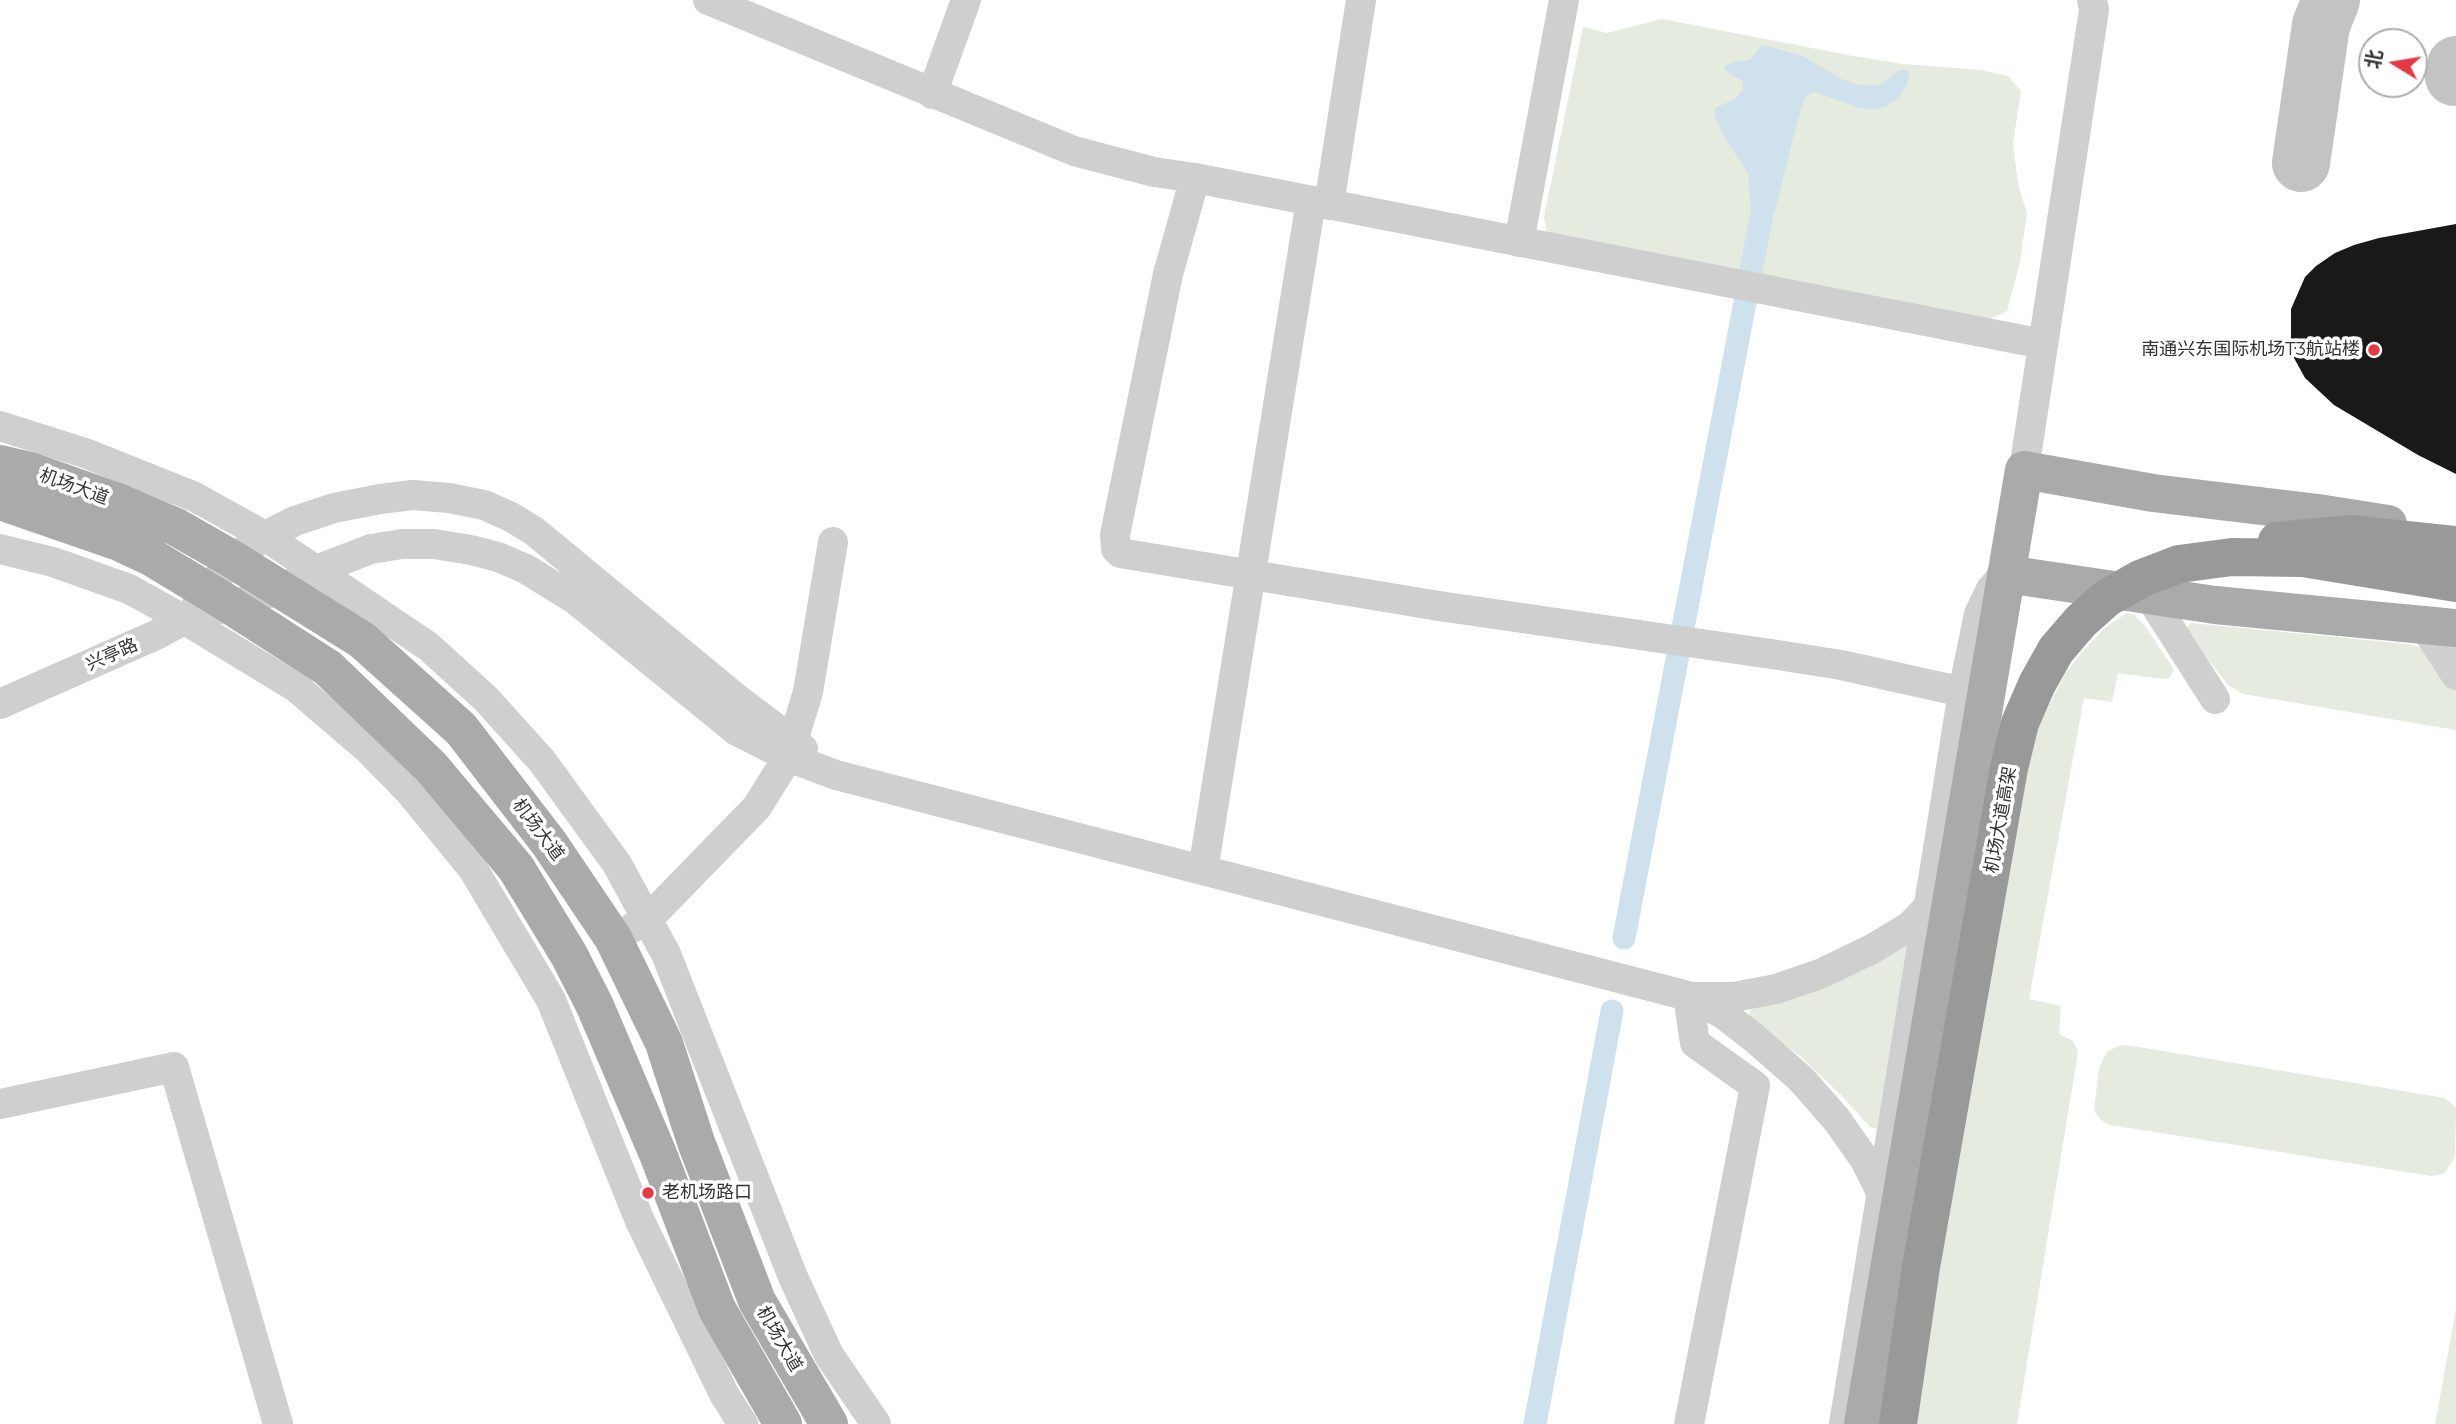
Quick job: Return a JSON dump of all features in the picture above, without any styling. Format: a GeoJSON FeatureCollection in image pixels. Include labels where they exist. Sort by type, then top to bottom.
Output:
{"type":"FeatureCollection","features":[{"type":"Feature","properties":{"kind":"highway"},"geometry":{"type":"LineString","coordinates":[[2179,564],[2227,550],[2305,536],[2350,534],[2456,545]]}},
{"type":"Feature","properties":{"kind":"highway","name":"机场大道高架"},"geometry":{"type":"LineString","coordinates":[[1898,1424],[1905,1271],[2009,768],[2020,723],[2056,650],[2081,621],[2107,598],[2140,579],[2179,564],[2232,557],[2303,558],[2456,583]]}},
{"type":"Feature","properties":{"kind":"main road","name":"机场大道"},"geometry":{"type":"LineString","coordinates":[[0,464],[30,471],[120,503],[176,527],[232,559],[362,640],[461,729],[549,843],[613,938],[664,1043],[696,1142],[757,1301],[829,1424]]}},
{"type":"Feature","properties":{"kind":"main road"},"geometry":{"type":"LineString","coordinates":[[1869,1424],[1905,1271],[1943,943],[1949,852],[2006,573],[2024,470],[2153,493],[2318,513],[2456,536]]}},
{"type":"Feature","properties":{"kind":"main road","name":"机场大道"},"geometry":{"type":"LineString","coordinates":[[0,501],[119,542],[152,557],[210,604],[328,668],[431,767],[516,868],[569,955],[595,1006],[659,1154],[717,1309],[783,1424]]}},
{"type":"Feature","properties":{"kind":"main road"},"geometry":{"type":"LineString","coordinates":[[2006,573],[2215,605],[2446,630]]}},
{"type":"Feature","properties":{"kind":"main road"},"geometry":{"type":"LineString","coordinates":[[1863,1424],[1905,1271]]}},
{"type":"Feature","properties":{"kind":"street"},"geometry":{"type":"LineString","coordinates":[[708,0],[936,85]]}},
{"type":"Feature","properties":{"kind":"street"},"geometry":{"type":"LineString","coordinates":[[746,0],[936,85],[1074,152],[1154,172],[2043,344]]}},
{"type":"Feature","properties":{"kind":"street"},"geometry":{"type":"LineString","coordinates":[[936,85],[965,0]]}},
{"type":"Feature","properties":{"kind":"street"},"geometry":{"type":"LineString","coordinates":[[1203,870],[1251,574],[1361,0]]}},
{"type":"Feature","properties":{"kind":"street"},"geometry":{"type":"LineString","coordinates":[[1519,242],[1563,0]]}},
{"type":"Feature","properties":{"kind":"street"},"geometry":{"type":"LineString","coordinates":[[2024,470],[2094,10],[2092,0]]}},
{"type":"Feature","properties":{"kind":"street"},"geometry":{"type":"LineString","coordinates":[[1195,178],[1168,274],[1114,543],[1116,550],[1127,556],[1439,606],[1842,665],[1963,692]]}},
{"type":"Feature","properties":{"kind":"street"},"geometry":{"type":"LineString","coordinates":[[0,426],[85,453],[195,497],[265,536],[429,647],[486,699],[542,761],[617,864],[666,954],[793,1277],[829,1355],[876,1424]]}},
{"type":"Feature","properties":{"kind":"street"},"geometry":{"type":"LineString","coordinates":[[210,604],[232,559],[265,536],[295,521],[334,508],[413,495],[484,505],[534,531],[736,698],[791,749],[836,775],[1688,996],[1723,1014],[1801,1079],[1837,1120],[1865,1160],[1879,1188],[1905,1271]]}},
{"type":"Feature","properties":{"kind":"street"},"geometry":{"type":"LineString","coordinates":[[613,938],[648,919],[757,807],[791,749],[808,692],[833,542]]}},
{"type":"Feature","properties":{"kind":"street","name":"兴亭路"},"geometry":{"type":"LineString","coordinates":[[0,704],[144,641],[210,604],[282,589],[316,570],[371,549],[402,544],[434,544],[498,557],[526,569],[576,600],[737,731],[791,749]]}},
{"type":"Feature","properties":{"kind":"street"},"geometry":{"type":"LineString","coordinates":[[0,549],[52,562],[129,589],[210,604],[411,792],[472,869],[551,1000],[640,1221],[724,1394],[743,1424]]}},
{"type":"Feature","properties":{"kind":"street"},"geometry":{"type":"LineString","coordinates":[[1844,1424],[1932,904],[1949,852],[1963,692],[1979,614],[1991,590],[2006,573]]}},
{"type":"Feature","properties":{"kind":"street"},"geometry":{"type":"LineString","coordinates":[[2148,594],[2215,699]]}},
{"type":"Feature","properties":{"kind":"street"},"geometry":{"type":"LineString","coordinates":[[2446,630],[2456,675]]}},
{"type":"Feature","properties":{"kind":"street"},"geometry":{"type":"LineString","coordinates":[[1932,904],[1943,943]]}},
{"type":"Feature","properties":{"kind":"street"},"geometry":{"type":"LineString","coordinates":[[1688,996],[1734,997],[1776,989],[1821,974],[1872,949],[1910,926],[1932,904]]}},
{"type":"Feature","properties":{"kind":"street"},"geometry":{"type":"LineString","coordinates":[[1688,996],[1695,1043],[1755,1086],[1689,1424]]}},
{"type":"Feature","properties":{"kind":"street"},"geometry":{"type":"LineString","coordinates":[[0,1104],[174,1067],[278,1424]]}},
{"type":"Feature","properties":{"kind":"shaded area"},"geometry":{"type":"Polygon","coordinates":[[[1662,19],[1853,56],[1903,64],[1981,70],[2008,76],[2021,91],[2013,143],[2018,184],[2027,213],[2020,262],[2007,311],[1988,320],[1548,239],[1544,217],[1583,27],[1607,33],[1662,19]]]}},
{"type":"Feature","properties":{"kind":"shaded area"},"geometry":{"type":"Polygon","coordinates":[[[2127,613],[2134,615],[2146,627],[2174,670],[2169,678],[2163,679],[2118,673],[2112,702],[2084,698],[2029,999],[2061,1006],[2059,1034],[2073,1041],[2078,1052],[2017,1424],[1907,1424],[2015,819],[2038,727],[2066,672],[2108,625],[2127,613]]]}},
{"type":"Feature","properties":{"kind":"shaded area"},"geometry":{"type":"Polygon","coordinates":[[[2191,623],[2408,644],[2428,649],[2456,682],[2456,730],[2243,694],[2228,685],[2189,635],[2186,628],[2191,623]]]}},
{"type":"Feature","properties":{"kind":"shaded area"},"geometry":{"type":"Polygon","coordinates":[[[1901,944],[1910,944],[1877,1129],[1870,1127],[1801,1057],[1749,1018],[1750,1010],[1901,944]]]}},
{"type":"Feature","properties":{"kind":"shaded area"},"geometry":{"type":"Polygon","coordinates":[[[2127,1045],[2445,1098],[2456,1108],[2455,1157],[2444,1174],[2431,1176],[2110,1125],[2101,1120],[2094,1111],[2099,1068],[2107,1052],[2127,1045]]]}},
{"type":"Feature","properties":{"kind":"shaded area"},"geometry":{"type":"Polygon","coordinates":[[[2456,1309],[2456,1424],[2435,1424],[2456,1309]]]}},
{"type":"Feature","properties":{"kind":"water"},"geometry":{"type":"Polygon","coordinates":[[[1762,45],[1801,55],[1841,79],[1860,85],[1880,85],[1900,70],[1908,70],[1910,76],[1899,97],[1885,107],[1876,109],[1860,108],[1818,93],[1811,93],[1805,98],[1775,211],[1771,221],[1760,222],[1751,211],[1748,173],[1725,138],[1715,116],[1715,108],[1735,99],[1743,90],[1742,81],[1726,71],[1725,66],[1750,60],[1762,45]]]}},
{"type":"Feature","properties":{"kind":"building","name":"南通兴东国际机场T3航站楼"},"geometry":{"type":"Polygon","coordinates":[[[2456,224],[2456,474],[2418,455],[2334,405],[2305,378],[2294,358],[2291,309],[2305,277],[2335,253],[2379,238],[2456,224]]]}},
{"type":"Feature","properties":{"kind":"waterway"},"geometry":{"type":"LineString","coordinates":[[1624,938],[1762,213]]}},
{"type":"Feature","properties":{"kind":"waterway"},"geometry":{"type":"LineString","coordinates":[[1535,1424],[1612,1011]]}},
{"type":"Feature","properties":{"kind":"taxiway"},"geometry":{"type":"LineString","coordinates":[[2301,163],[2321,25],[2331,0]]}},
{"type":"Feature","properties":{"kind":"taxiway"},"geometry":{"type":"LineString","coordinates":[[2454,77],[2456,65]]}},
{"type":"Feature","properties":{"kind":"place","name":"南通兴东国际机场T3航站楼"},"geometry":{"type":"Point","coordinates":[2374,350]}},
{"type":"Feature","properties":{"kind":"place","name":"老机场路口"},"geometry":{"type":"Point","coordinates":[648,1193]}}]}
